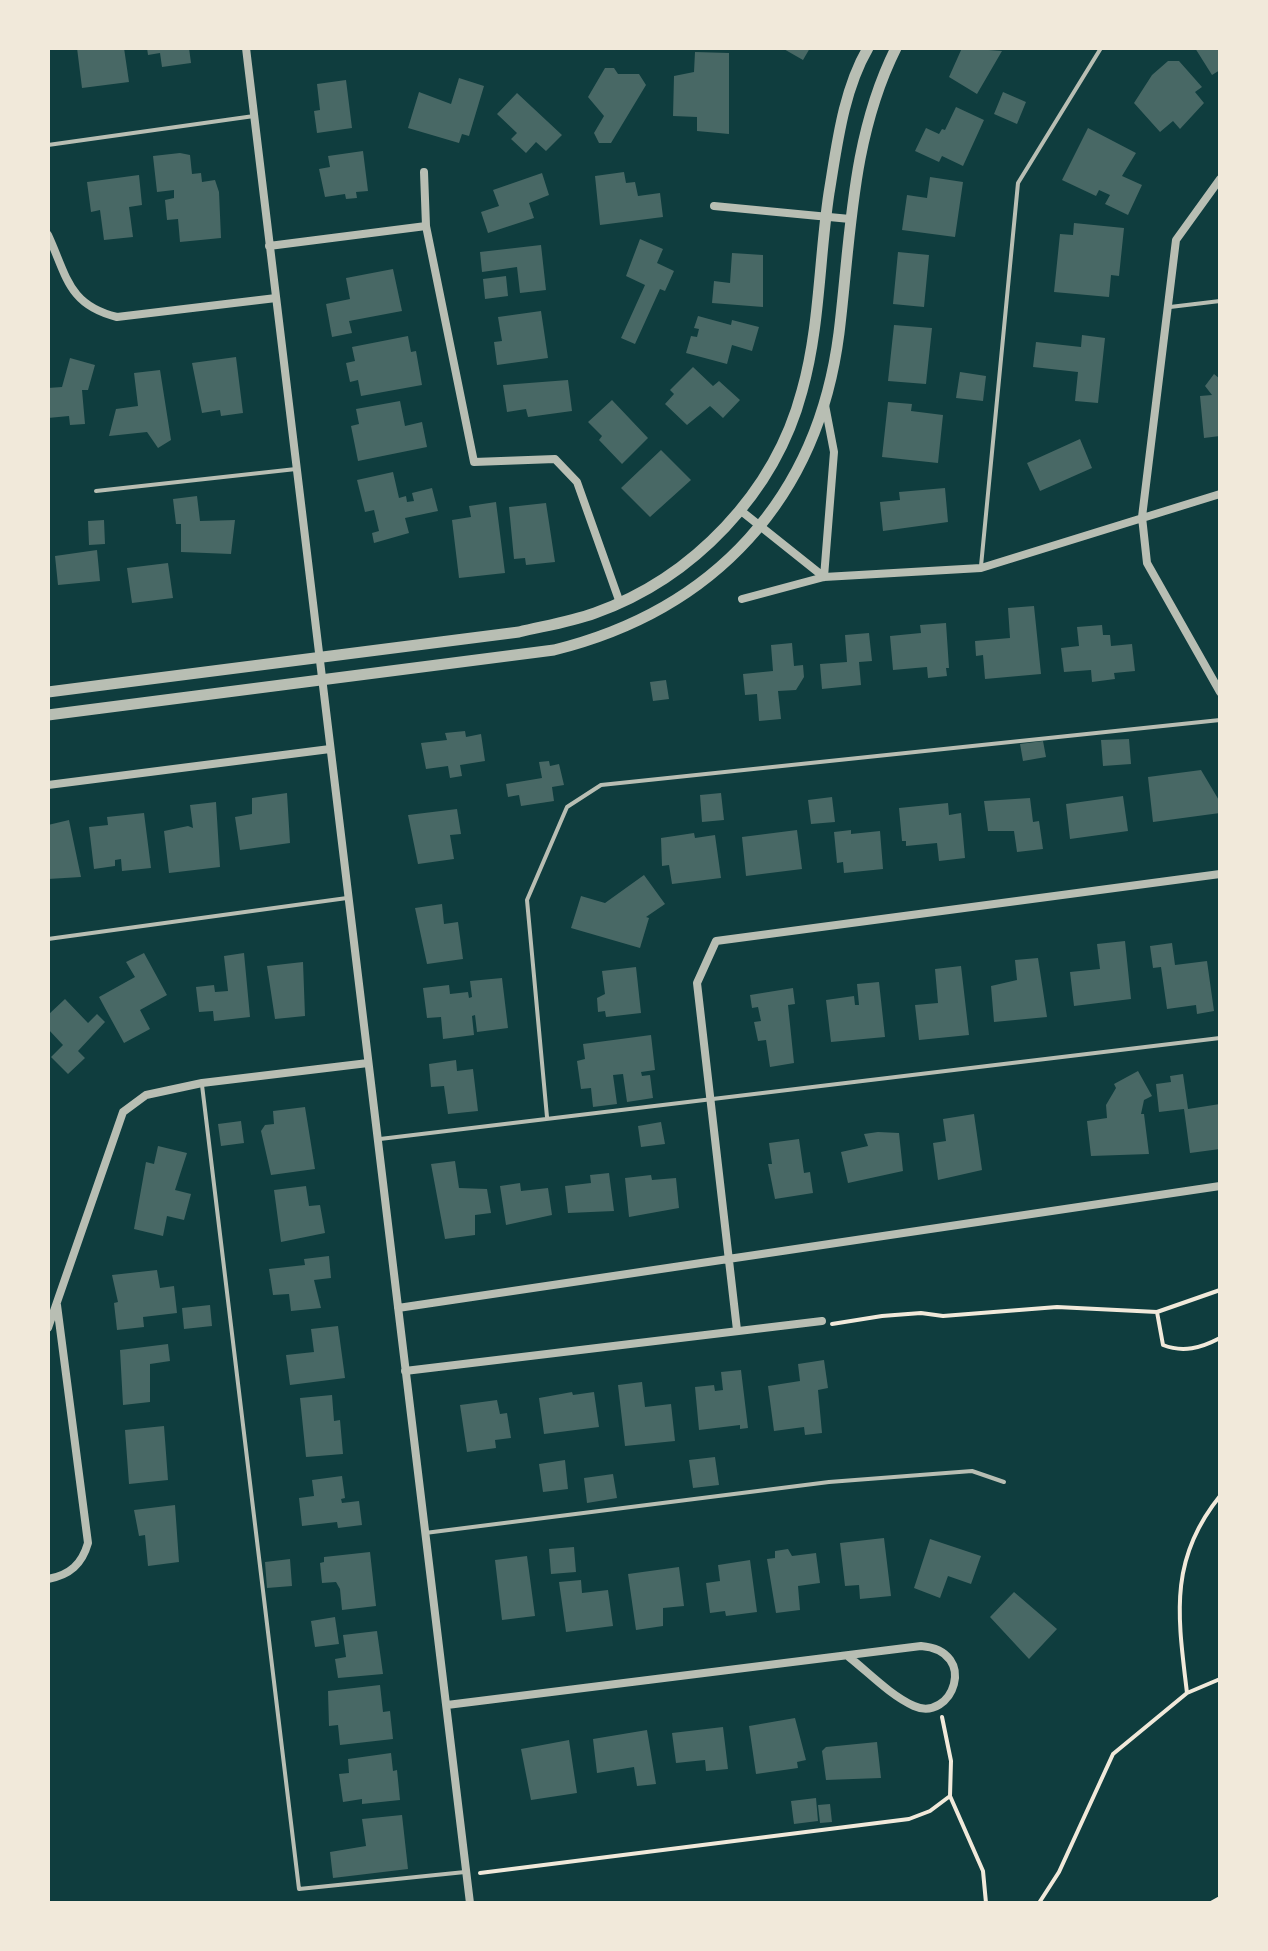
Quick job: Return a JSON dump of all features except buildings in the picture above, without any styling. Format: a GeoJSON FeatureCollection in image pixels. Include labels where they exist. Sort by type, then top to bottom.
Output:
{"type":"FeatureCollection","features":[{"type":"Feature","properties":{"kind":"street"},"geometry":{"type":"LineString","coordinates":[[246,48],[470,1903]]}},
{"type":"Feature","properties":{"kind":"street"},"geometry":{"type":"LineString","coordinates":[[48,692],[519,632],[574,620],[620,603],[647,589],[697,554],[740,510],[783,442],[802,391],[812,344],[825,217],[842,116],[868,48]]}},
{"type":"Feature","properties":{"kind":"street"},"geometry":{"type":"LineString","coordinates":[[48,715],[519,656],[586,642],[627,627],[676,602],[721,568],[759,528],[794,478],[825,405],[838,334],[850,219],[865,127],[896,48]]}},
{"type":"Feature","properties":{"kind":"street"},"geometry":{"type":"LineString","coordinates":[[424,172],[426,226],[474,462],[555,459],[577,482],[620,603]]}},
{"type":"Feature","properties":{"kind":"street"},"geometry":{"type":"LineString","coordinates":[[1220,179],[1176,240],[1142,517],[1147,563],[1220,692]]}},
{"type":"Feature","properties":{"kind":"street"},"geometry":{"type":"LineString","coordinates":[[714,206],[850,219]]}},
{"type":"Feature","properties":{"kind":"street"},"geometry":{"type":"LineString","coordinates":[[269,246],[426,226]]}},
{"type":"Feature","properties":{"kind":"street"},"geometry":{"type":"LineString","coordinates":[[48,235],[79,301],[93,311],[117,317],[276,298]]}},
{"type":"Feature","properties":{"kind":"street"},"geometry":{"type":"LineString","coordinates":[[824,577],[834,452],[825,405]]}},
{"type":"Feature","properties":{"kind":"street"},"geometry":{"type":"LineString","coordinates":[[742,599],[824,577],[981,568],[1220,494]]}},
{"type":"Feature","properties":{"kind":"street"},"geometry":{"type":"LineString","coordinates":[[740,510],[824,577]]}},
{"type":"Feature","properties":{"kind":"street"},"geometry":{"type":"LineString","coordinates":[[48,785],[330,749]]}},
{"type":"Feature","properties":{"kind":"street"},"geometry":{"type":"LineString","coordinates":[[737,1330],[697,983],[716,941],[1220,874]]}},
{"type":"Feature","properties":{"kind":"street"},"geometry":{"type":"LineString","coordinates":[[48,1328],[123,1112],[146,1095],[202,1083],[368,1063]]}},
{"type":"Feature","properties":{"kind":"street"},"geometry":{"type":"LineString","coordinates":[[398,1308],[1220,1186]]}},
{"type":"Feature","properties":{"kind":"street"},"geometry":{"type":"LineString","coordinates":[[48,1579],[70,1573],[84,1557],[88,1543],[56,1300]]}},
{"type":"Feature","properties":{"kind":"street"},"geometry":{"type":"LineString","coordinates":[[405,1371],[822,1321]]}},
{"type":"Feature","properties":{"kind":"street"},"geometry":{"type":"LineString","coordinates":[[447,1705],[921,1646],[935,1647],[950,1659],[956,1678],[949,1696],[939,1704],[923,1708],[913,1706],[849,1657]]}},
{"type":"Feature","properties":{"kind":"lane"},"geometry":{"type":"LineString","coordinates":[[981,568],[1018,183],[1101,48]]}},
{"type":"Feature","properties":{"kind":"lane"},"geometry":{"type":"LineString","coordinates":[[48,145],[254,116]]}},
{"type":"Feature","properties":{"kind":"lane"},"geometry":{"type":"LineString","coordinates":[[1168,308],[1220,301]]}},
{"type":"Feature","properties":{"kind":"lane"},"geometry":{"type":"LineString","coordinates":[[96,491],[296,469]]}},
{"type":"Feature","properties":{"kind":"lane"},"geometry":{"type":"LineString","coordinates":[[547,1117],[527,900],[567,807],[601,785],[1220,720]]}},
{"type":"Feature","properties":{"kind":"lane"},"geometry":{"type":"LineString","coordinates":[[48,939],[348,898]]}},
{"type":"Feature","properties":{"kind":"lane"},"geometry":{"type":"LineString","coordinates":[[377,1139],[1220,1038]]}},
{"type":"Feature","properties":{"kind":"lane"},"geometry":{"type":"LineString","coordinates":[[202,1083],[299,1889],[466,1872]]}},
{"type":"Feature","properties":{"kind":"lane"},"geometry":{"type":"LineString","coordinates":[[425,1533],[829,1482],[972,1471],[1004,1482]]}},
{"type":"Feature","properties":{"kind":"path"},"geometry":{"type":"LineString","coordinates":[[822,1321],[837,1326],[882,1316],[921,1313],[943,1316],[1057,1307],[1157,1312],[1220,1290]]}},
{"type":"Feature","properties":{"kind":"path"},"geometry":{"type":"LineString","coordinates":[[1157,1312],[1163,1345],[1174,1349],[1202,1347],[1220,1338]]}},
{"type":"Feature","properties":{"kind":"path"},"geometry":{"type":"LineString","coordinates":[[1187,1693],[1179,1629],[1182,1564],[1200,1520],[1220,1496]]}},
{"type":"Feature","properties":{"kind":"path"},"geometry":{"type":"LineString","coordinates":[[1039,1903],[1059,1872],[1113,1754],[1187,1693],[1220,1679]]}},
{"type":"Feature","properties":{"kind":"path"},"geometry":{"type":"LineString","coordinates":[[939,1704],[951,1761],[950,1796],[983,1871],[986,1903]]}},
{"type":"Feature","properties":{"kind":"path"},"geometry":{"type":"LineString","coordinates":[[466,1872],[490,1873],[909,1819],[930,1811],[950,1796]]}},
{"type":"Feature","properties":{"kind":"path"},"geometry":{"type":"LineString","coordinates":[[1211,1903],[1220,1898]]}}]}
